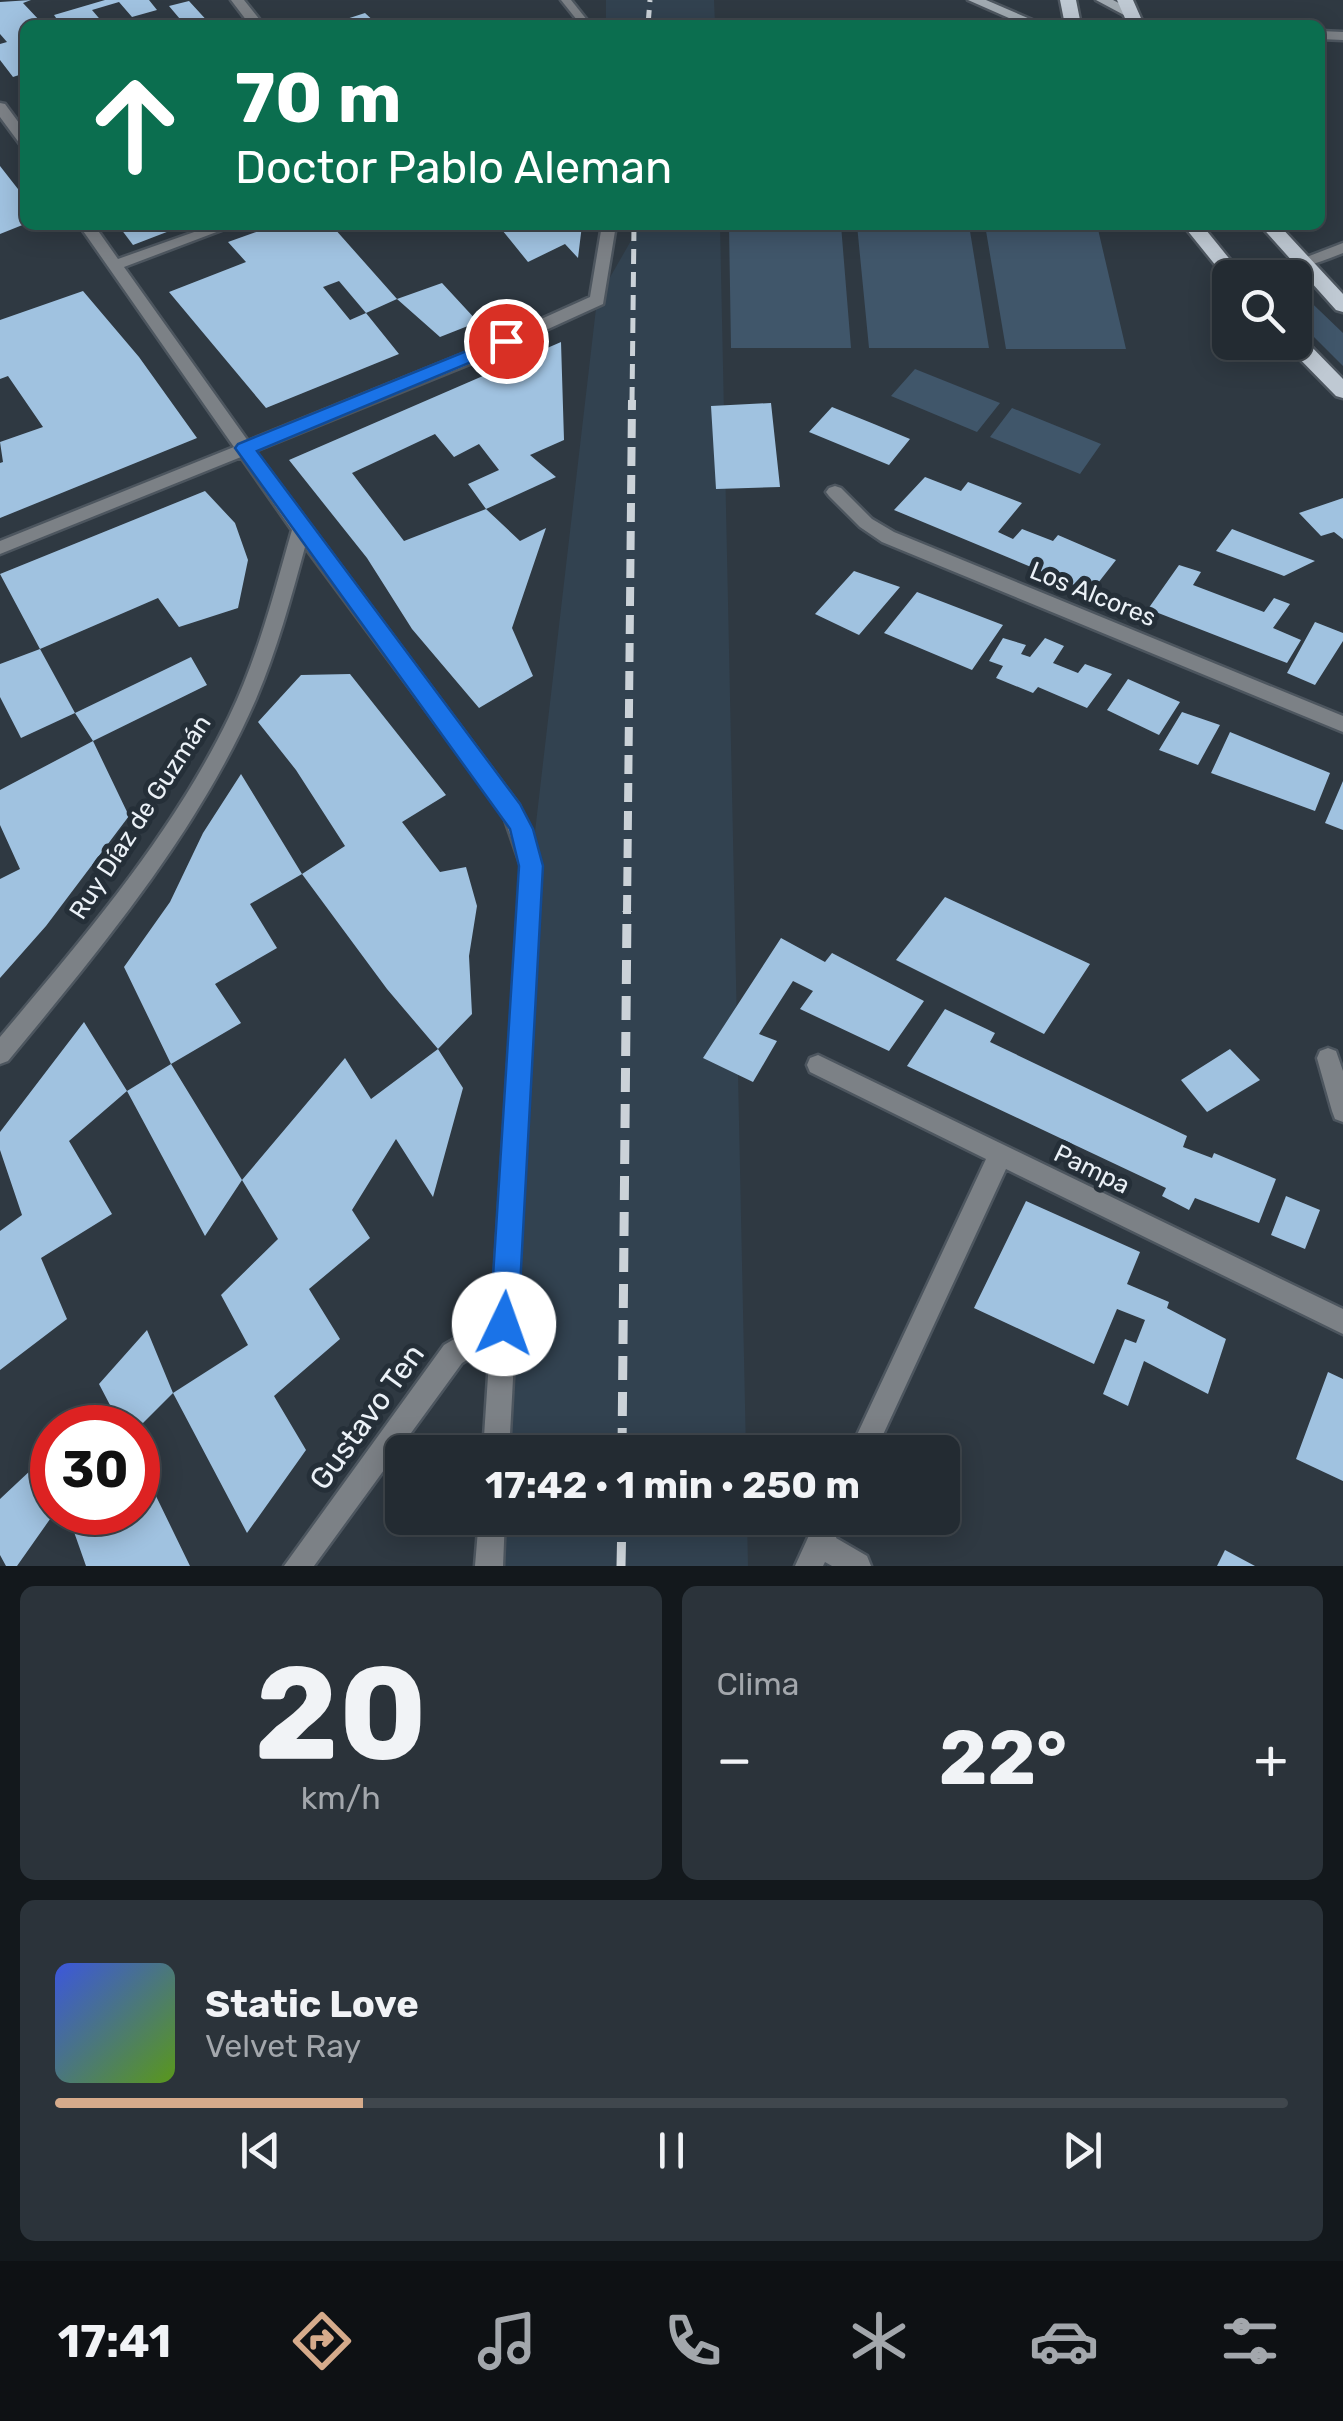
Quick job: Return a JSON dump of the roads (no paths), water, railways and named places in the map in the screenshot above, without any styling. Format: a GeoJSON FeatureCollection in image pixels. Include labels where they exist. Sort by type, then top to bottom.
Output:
{"type":"FeatureCollection","features":[{"type":"Feature","properties":{"kind":"main road"},"geometry":{"type":"LineString","coordinates":[[1196,230],[1222,260]]}},
{"type":"Feature","properties":{"kind":"main road"},"geometry":{"type":"LineString","coordinates":[[1273,230],[1300,260]]}},
{"type":"Feature","properties":{"kind":"main road"},"geometry":{"type":"LineString","coordinates":[[1312,273],[1343,306]]}},
{"type":"Feature","properties":{"kind":"main road"},"geometry":{"type":"LineString","coordinates":[[1312,359],[1343,391]]}},
{"type":"Feature","properties":{"kind":"street"},"geometry":{"type":"LineString","coordinates":[[236,0],[253,20]]}},
{"type":"Feature","properties":{"kind":"street"},"geometry":{"type":"LineString","coordinates":[[974,0],[1024,20]]}},
{"type":"Feature","properties":{"kind":"street"},"geometry":{"type":"LineString","coordinates":[[1102,0],[1130,12]]}},
{"type":"Feature","properties":{"kind":"street"},"geometry":{"type":"LineString","coordinates":[[2,112],[20,135]]}},
{"type":"Feature","properties":{"kind":"street"},"geometry":{"type":"LineString","coordinates":[[90,230],[301,529],[512,811],[531,866],[497,1435]]}},
{"type":"Feature","properties":{"kind":"street"},"geometry":{"type":"LineString","coordinates":[[116,265],[214,230]]}},
{"type":"Feature","properties":{"kind":"street"},"geometry":{"type":"LineString","coordinates":[[0,548],[476,355],[597,300],[607,230]]}},
{"type":"Feature","properties":{"kind":"street"},"geometry":{"type":"LineString","coordinates":[[1312,260],[1343,248]]}},
{"type":"Feature","properties":{"kind":"street","name":"Los Alcores"},"geometry":{"type":"LineString","coordinates":[[835,492],[866,522],[888,536],[1343,724]]}},
{"type":"Feature","properties":{"kind":"street","name":"Ruy Díaz de Guzmán"},"geometry":{"type":"LineString","coordinates":[[0,1054],[121,904],[212,764],[238,717],[268,642],[301,529]]}},
{"type":"Feature","properties":{"kind":"street"},"geometry":{"type":"LineString","coordinates":[[1328,1058],[1343,1111]]}},
{"type":"Feature","properties":{"kind":"street","name":"Pampa"},"geometry":{"type":"LineString","coordinates":[[818,1066],[1343,1322]]}},
{"type":"Feature","properties":{"kind":"street"},"geometry":{"type":"LineString","coordinates":[[870,1435],[1000,1155]]}},
{"type":"Feature","properties":{"kind":"street","name":"Gustavo Ten"},"geometry":{"type":"LineString","coordinates":[[298,1566],[453,1354],[504,1324]]}},
{"type":"Feature","properties":{"kind":"street"},"geometry":{"type":"LineString","coordinates":[[490,1566],[491,1535]]}},
{"type":"Feature","properties":{"kind":"street"},"geometry":{"type":"LineString","coordinates":[[814,1554],[857,1566]]}},
{"type":"Feature","properties":{"kind":"lane"},"geometry":{"type":"LineString","coordinates":[[566,0],[582,20]]}},
{"type":"Feature","properties":{"kind":"railway"},"geometry":{"type":"LineString","coordinates":[[648,20],[650,0]]}},
{"type":"Feature","properties":{"kind":"railway"},"geometry":{"type":"LineString","coordinates":[[632,402],[634,230]]}},
{"type":"Feature","properties":{"kind":"railway"},"geometry":{"type":"LineString","coordinates":[[627,914],[632,400]]}},
{"type":"Feature","properties":{"kind":"railway"},"geometry":{"type":"LineString","coordinates":[[622,1435],[627,911]]}},
{"type":"Feature","properties":{"kind":"railway"},"geometry":{"type":"LineString","coordinates":[[621,1566],[622,1535]]}}]}
